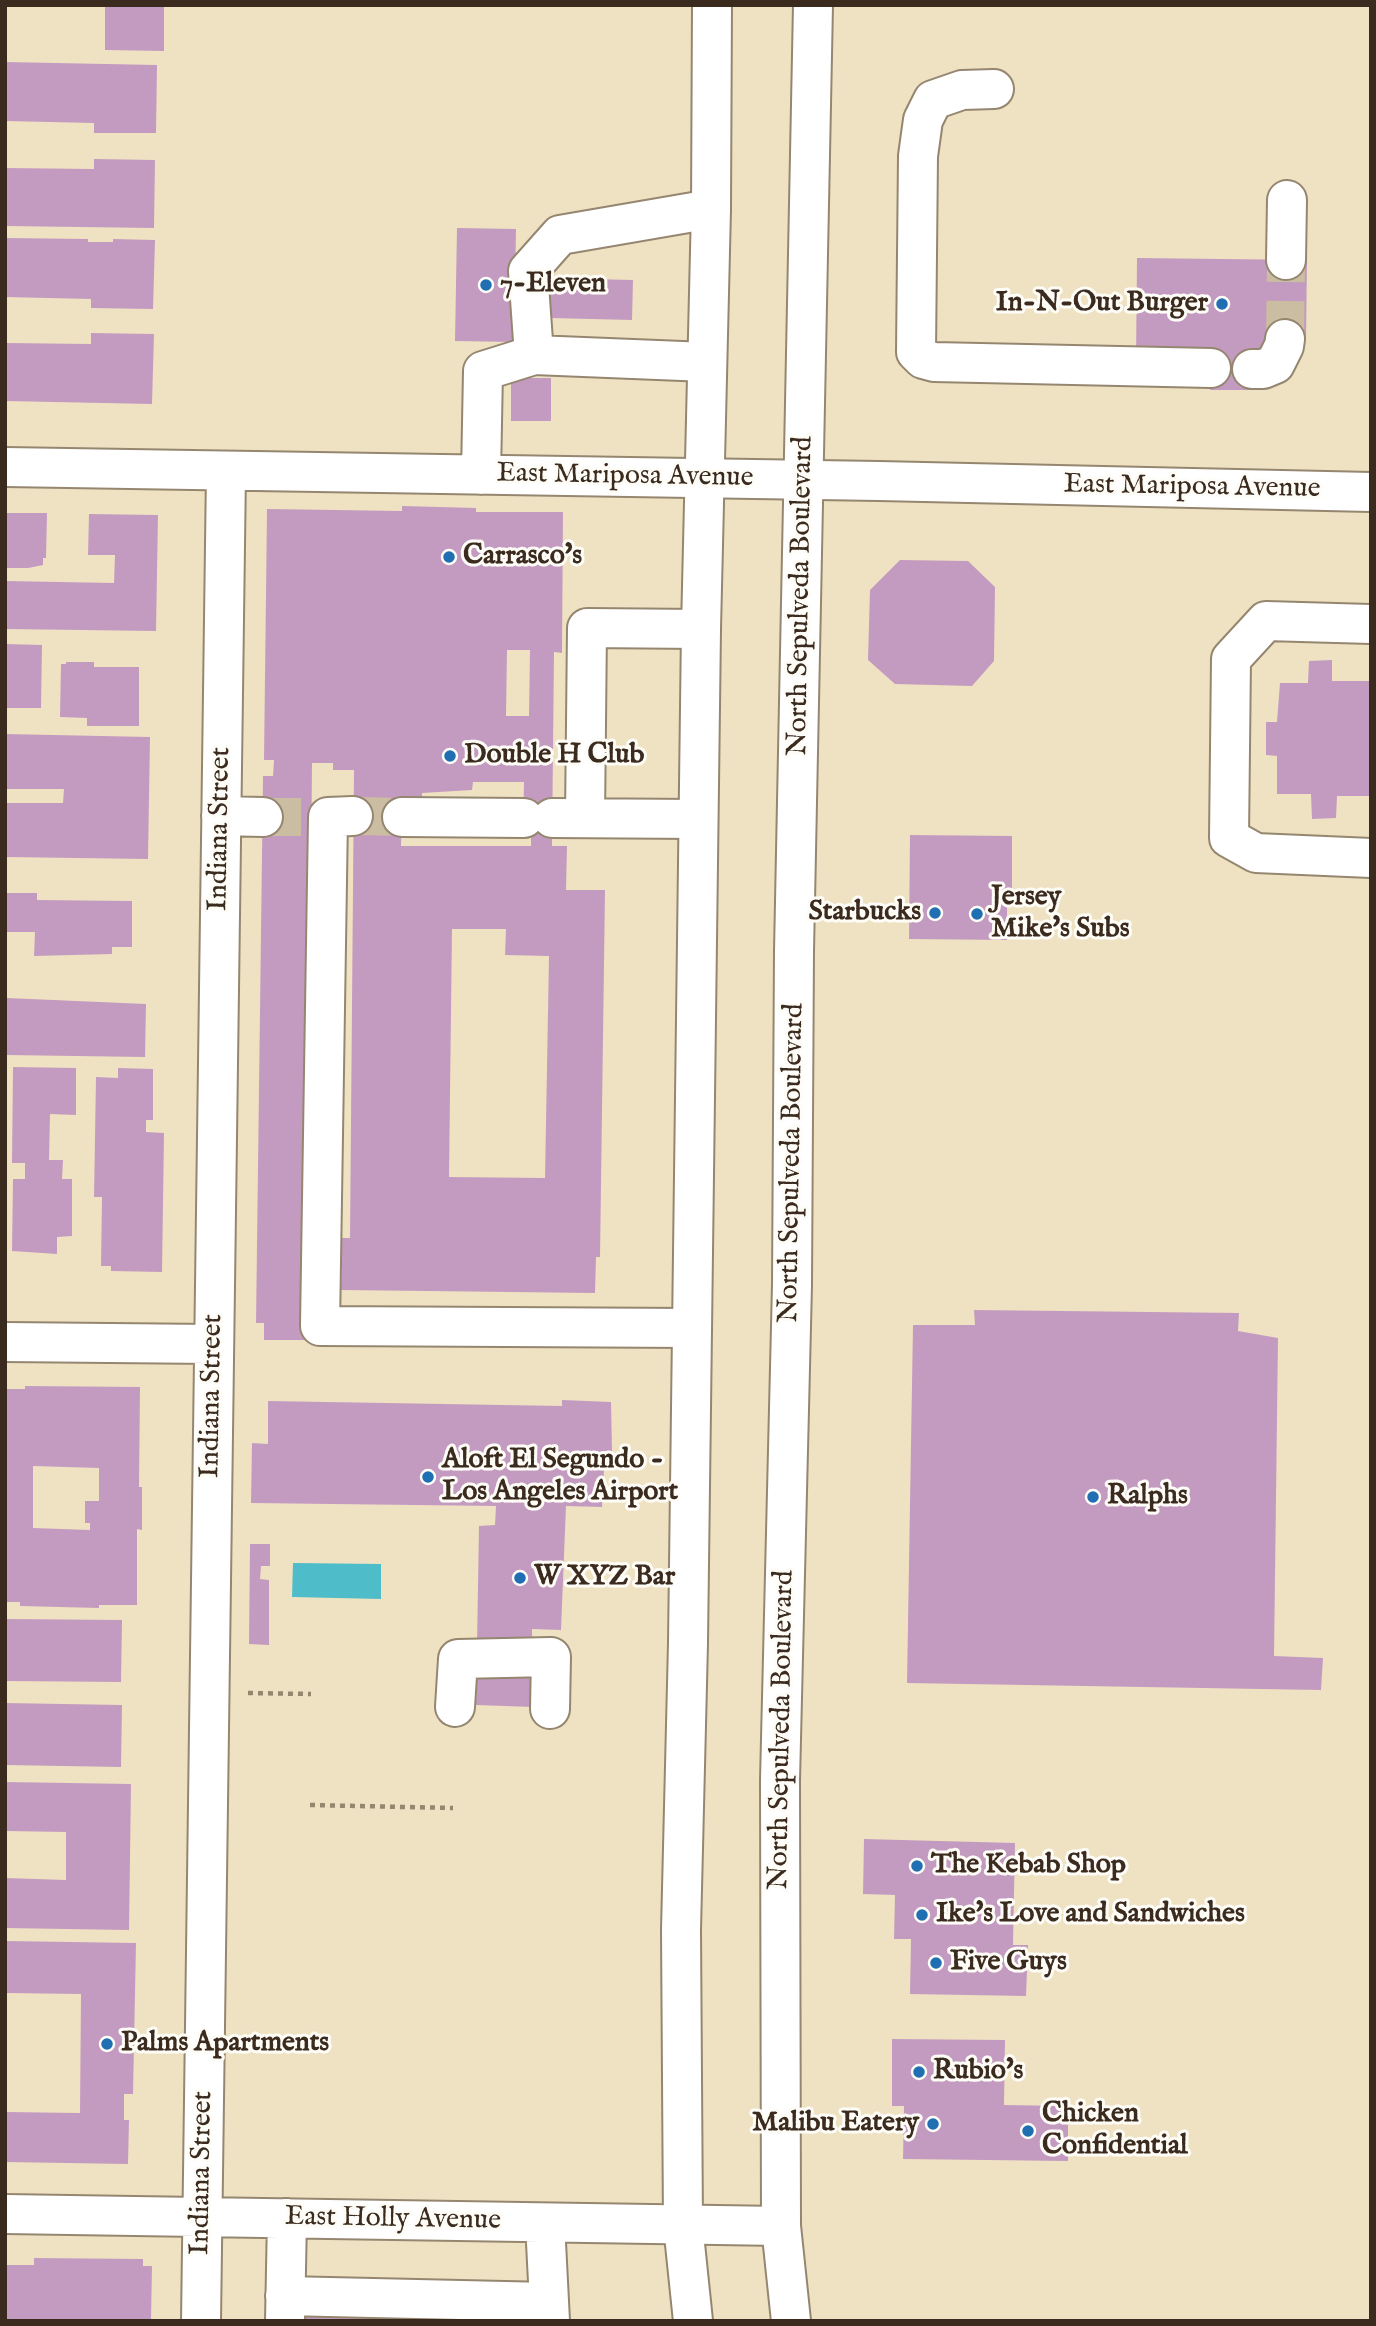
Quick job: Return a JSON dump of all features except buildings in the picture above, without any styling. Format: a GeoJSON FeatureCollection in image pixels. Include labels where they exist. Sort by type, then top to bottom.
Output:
{"type":"FeatureCollection","features":[{"type":"Feature","properties":{"kind":"main road"},"geometry":{"type":"LineString","coordinates":[[693,2321],[683,2225],[681,1930],[688,1643],[712,5]]}},
{"type":"Feature","properties":{"kind":"main road","name":"North Sepulveda Boulevard"},"geometry":{"type":"LineString","coordinates":[[791,2321],[781,2226],[780,1780],[792,1285],[794,951],[813,5]]}},
{"type":"Feature","properties":{"kind":"main road"},"geometry":{"type":"LineString","coordinates":[[994,89],[962,90],[933,100],[923,120],[918,156],[916,352],[923,359],[934,362],[1211,368]]}},
{"type":"Feature","properties":{"kind":"main road"},"geometry":{"type":"LineString","coordinates":[[1286,260],[1287,200]]}},
{"type":"Feature","properties":{"kind":"main road"},"geometry":{"type":"LineString","coordinates":[[534,355],[528,271],[560,235],[711,209]]}},
{"type":"Feature","properties":{"kind":"main road"},"geometry":{"type":"LineString","coordinates":[[1252,369],[1263,369],[1275,364],[1285,339]]}},
{"type":"Feature","properties":{"kind":"main road"},"geometry":{"type":"LineString","coordinates":[[481,475],[483,371],[534,355],[707,362]]}},
{"type":"Feature","properties":{"kind":"main road","name":"East Mariposa Avenue"},"geometry":{"type":"LineString","coordinates":[[5,467],[1371,492]]}},
{"type":"Feature","properties":{"kind":"main road","name":"Indiana Street"},"geometry":{"type":"LineString","coordinates":[[201,2321],[226,471]]}},
{"type":"Feature","properties":{"kind":"main road"},"geometry":{"type":"LineString","coordinates":[[1371,624],[1266,621],[1231,659],[1228,838],[1256,853],[1371,858]]}},
{"type":"Feature","properties":{"kind":"main road"},"geometry":{"type":"LineString","coordinates":[[553,818],[587,628],[701,629]]}},
{"type":"Feature","properties":{"kind":"main road"},"geometry":{"type":"LineString","coordinates":[[221,816],[262,817]]}},
{"type":"Feature","properties":{"kind":"main road"},"geometry":{"type":"LineString","coordinates":[[331,817],[320,1326],[692,1328]]}},
{"type":"Feature","properties":{"kind":"main road"},"geometry":{"type":"LineString","coordinates":[[402,817],[698,819]]}},
{"type":"Feature","properties":{"kind":"main road"},"geometry":{"type":"LineString","coordinates":[[5,1342],[214,1344]]}},
{"type":"Feature","properties":{"kind":"main road"},"geometry":{"type":"LineString","coordinates":[[455,1707],[458,1659],[551,1657],[551,1709]]}},
{"type":"Feature","properties":{"kind":"main road","name":"East Holly Avenue"},"geometry":{"type":"LineString","coordinates":[[5,2214],[781,2226]]}},
{"type":"Feature","properties":{"kind":"main road"},"geometry":{"type":"LineString","coordinates":[[287,2218],[285,2308],[550,2312],[545,2223]]}},
{"type":"Feature","properties":{"kind":"path"},"geometry":{"type":"LineString","coordinates":[[209,1693],[311,1695]]}},
{"type":"Feature","properties":{"kind":"path"},"geometry":{"type":"LineString","coordinates":[[310,1805],[453,1808]]}},
{"type":"Feature","properties":{"kind":"water"},"geometry":{"type":"Polygon","coordinates":[[[293,1563],[381,1564],[381,1599],[292,1597],[293,1563]]]}},
{"type":"Feature","properties":{"kind":"tunnel"},"geometry":{"type":"LineString","coordinates":[[1285,339],[1286,260]]}},
{"type":"Feature","properties":{"kind":"tunnel"},"geometry":{"type":"LineString","coordinates":[[353,816],[402,817]]}},
{"type":"Feature","properties":{"kind":"tunnel"},"geometry":{"type":"LineString","coordinates":[[263,817],[312,817]]}},
{"type":"Feature","properties":{"kind":"place","name":"7-Eleven"},"geometry":{"type":"Point","coordinates":[486,285]}},
{"type":"Feature","properties":{"kind":"place","name":"In-N-Out Burger"},"geometry":{"type":"Point","coordinates":[1222,304]}},
{"type":"Feature","properties":{"kind":"place","name":"Carrasco's"},"geometry":{"type":"Point","coordinates":[449,557]}},
{"type":"Feature","properties":{"kind":"place","name":"Double H Club"},"geometry":{"type":"Point","coordinates":[450,756]}},
{"type":"Feature","properties":{"kind":"place","name":"Starbucks"},"geometry":{"type":"Point","coordinates":[935,913]}},
{"type":"Feature","properties":{"kind":"place","name":"Jersey Mike's Subs"},"geometry":{"type":"Point","coordinates":[977,914]}},
{"type":"Feature","properties":{"kind":"place","name":"Aloft El Segundo - Los Angeles Airport"},"geometry":{"type":"Point","coordinates":[428,1477]}},
{"type":"Feature","properties":{"kind":"place","name":"Ralphs"},"geometry":{"type":"Point","coordinates":[1093,1497]}},
{"type":"Feature","properties":{"kind":"place","name":"W XYZ Bar"},"geometry":{"type":"Point","coordinates":[520,1578]}},
{"type":"Feature","properties":{"kind":"place","name":"The Kebab Shop"},"geometry":{"type":"Point","coordinates":[917,1866]}},
{"type":"Feature","properties":{"kind":"place","name":"Ike's Love and Sandwiches"},"geometry":{"type":"Point","coordinates":[922,1915]}},
{"type":"Feature","properties":{"kind":"place","name":"Five Guys"},"geometry":{"type":"Point","coordinates":[936,1963]}},
{"type":"Feature","properties":{"kind":"place","name":"Palms Apartments"},"geometry":{"type":"Point","coordinates":[107,2044]}},
{"type":"Feature","properties":{"kind":"place","name":"Rubio's"},"geometry":{"type":"Point","coordinates":[919,2072]}},
{"type":"Feature","properties":{"kind":"place","name":"Malibu Eatery"},"geometry":{"type":"Point","coordinates":[933,2124]}},
{"type":"Feature","properties":{"kind":"place","name":"Chicken Confidential"},"geometry":{"type":"Point","coordinates":[1028,2131]}}]}
